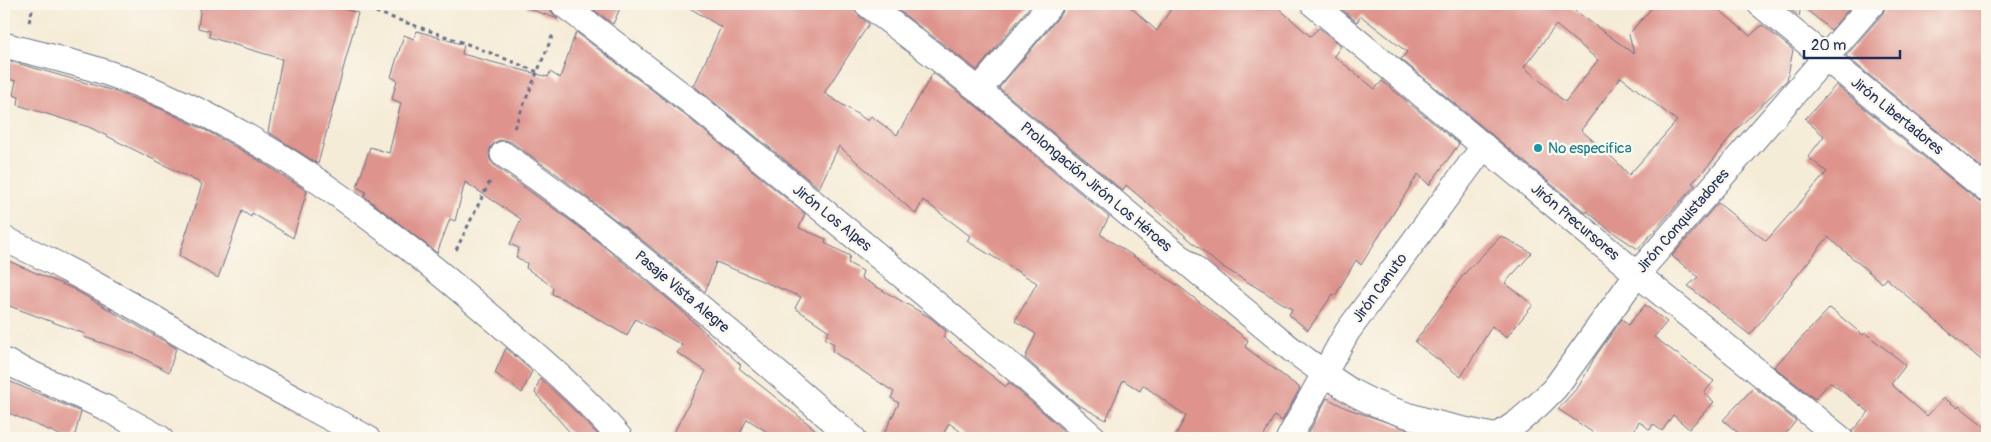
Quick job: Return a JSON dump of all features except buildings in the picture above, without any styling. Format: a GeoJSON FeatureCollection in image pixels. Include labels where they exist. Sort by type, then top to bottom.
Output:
{"type":"FeatureCollection","features":[{"type":"Feature","properties":{"kind":"street","name":"Prolongación Jirón Los Héroes"},"geometry":{"type":"LineString","coordinates":[[867,4],[979,90],[1291,349],[1324,373],[1354,393],[1385,407],[1448,426],[1500,437]]}},
{"type":"Feature","properties":{"kind":"street"},"geometry":{"type":"LineString","coordinates":[[979,90],[1051,4]]}},
{"type":"Feature","properties":{"kind":"street","name":"Jirón Precursores"},"geometry":{"type":"LineString","coordinates":[[1313,4],[1637,274],[1840,438]]}},
{"type":"Feature","properties":{"kind":"street","name":"Jirón Libertadores"},"geometry":{"type":"LineString","coordinates":[[1760,4],[1987,190]]}},
{"type":"Feature","properties":{"kind":"street","name":"Jirón Conquistadores"},"geometry":{"type":"LineString","coordinates":[[1500,437],[1555,388],[1637,274],[1872,4]]}},
{"type":"Feature","properties":{"kind":"street","name":"Jirón Los Alpes"},"geometry":{"type":"LineString","coordinates":[[564,5],[699,108],[1020,373],[1094,438]]}},
{"type":"Feature","properties":{"kind":"street"},"geometry":{"type":"LineString","coordinates":[[4,45],[84,65],[118,76],[218,121],[294,164],[327,186],[443,275],[578,392],[620,438]]}},
{"type":"Feature","properties":{"kind":"street","name":"Jirón Canuto"},"geometry":{"type":"LineString","coordinates":[[1289,438],[1347,332],[1484,146]]}},
{"type":"Feature","properties":{"kind":"street","name":"Pasaje Vista Alegre"},"geometry":{"type":"LineString","coordinates":[[503,154],[560,193],[670,281],[854,438]]}},
{"type":"Feature","properties":{"kind":"street"},"geometry":{"type":"LineString","coordinates":[[4,239],[115,295],[226,361],[367,438]]}},
{"type":"Feature","properties":{"kind":"street"},"geometry":{"type":"LineString","coordinates":[[4,361],[106,408],[160,438]]}},
{"type":"Feature","properties":{"kind":"path"},"geometry":{"type":"LineString","coordinates":[[353,4],[457,40],[538,72]]}},
{"type":"Feature","properties":{"kind":"place","name":"No especifica"},"geometry":{"type":"Point","coordinates":[1538,148]}}]}
